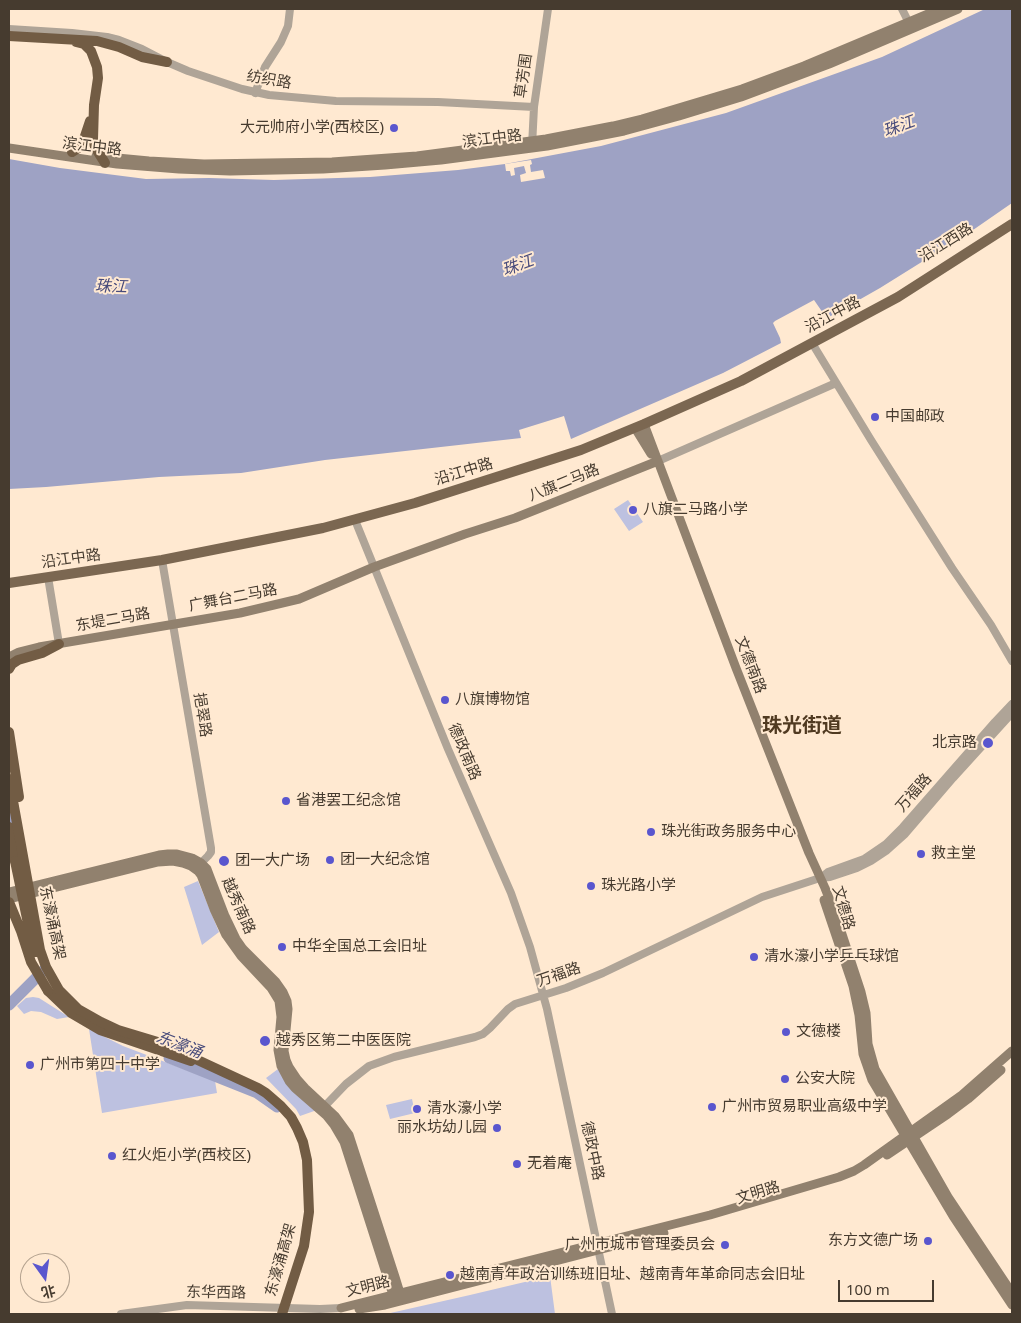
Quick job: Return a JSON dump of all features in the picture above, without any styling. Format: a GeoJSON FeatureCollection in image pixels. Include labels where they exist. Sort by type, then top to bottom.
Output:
{"type":"FeatureCollection","features":[{"type":"Feature","properties":{"kind":"highway"},"geometry":{"type":"LineString","coordinates":[[9,36],[97,41],[119,47],[142,57],[166,62]]}},
{"type":"Feature","properties":{"kind":"highway"},"geometry":{"type":"LineString","coordinates":[[56,38],[84,44],[94,55],[98,78],[94,105],[93,140],[103,159]]}},
{"type":"Feature","properties":{"kind":"highway"},"geometry":{"type":"LineString","coordinates":[[72,152],[78,148],[84,139],[94,105]]}},
{"type":"Feature","properties":{"kind":"highway"},"geometry":{"type":"LineString","coordinates":[[9,668],[18,660],[42,653],[59,644]]}},
{"type":"Feature","properties":{"kind":"highway"},"geometry":{"type":"LineString","coordinates":[[9,732],[34,888]]}},
{"type":"Feature","properties":{"kind":"highway","name":"东濠涌高架"},"geometry":{"type":"LineString","coordinates":[[9,779],[34,888],[40,950],[46,967],[59,990],[78,1009],[109,1026],[161,1043],[258,1088],[281,1106],[293,1121],[301,1137],[307,1160],[309,1212],[304,1246],[280,1312]]}},
{"type":"Feature","properties":{"kind":"highway","name":"东濠涌高架"},"geometry":{"type":"LineString","coordinates":[[9,827],[32,943],[47,976],[60,992],[76,1008],[103,1025],[157,1042],[259,1090],[287,1113],[294,1123],[306,1154],[309,1199],[306,1232],[301,1252],[280,1312]]}},
{"type":"Feature","properties":{"kind":"highway"},"geometry":{"type":"LineString","coordinates":[[9,902],[36,971],[48,991],[71,1013],[110,1034],[215,1069]]}},
{"type":"Feature","properties":{"kind":"main road","name":"滨江中路"},"geometry":{"type":"LineString","coordinates":[[910,26],[940,9]]}},
{"type":"Feature","properties":{"kind":"main road","name":"滨江中路"},"geometry":{"type":"LineString","coordinates":[[9,148],[103,159],[204,164],[323,162],[532,144],[613,126],[712,98],[958,9]]}},
{"type":"Feature","properties":{"kind":"main road","name":"滨江中路"},"geometry":{"type":"LineString","coordinates":[[9,143],[72,152],[103,159]]}},
{"type":"Feature","properties":{"kind":"main road","name":"沿江西路"},"geometry":{"type":"LineString","coordinates":[[896,295],[1012,218]]}},
{"type":"Feature","properties":{"kind":"main road","name":"沿江西路"},"geometry":{"type":"LineString","coordinates":[[896,295],[1012,224]]}},
{"type":"Feature","properties":{"kind":"main road","name":"沿江中路"},"geometry":{"type":"LineString","coordinates":[[9,583],[162,560],[273,539],[355,520],[478,484],[581,450],[741,381],[896,295]]}},
{"type":"Feature","properties":{"kind":"main road","name":"文德南路"},"geometry":{"type":"LineString","coordinates":[[640,426],[658,461],[736,668],[820,878]]}},
{"type":"Feature","properties":{"kind":"main road","name":"八旗二马路"},"geometry":{"type":"LineString","coordinates":[[299,599],[374,567],[515,518],[658,461]]}},
{"type":"Feature","properties":{"kind":"main road","name":"广舞台二马路"},"geometry":{"type":"LineString","coordinates":[[173,623],[240,612],[299,599]]}},
{"type":"Feature","properties":{"kind":"main road","name":"东堤二马路"},"geometry":{"type":"LineString","coordinates":[[9,658],[19,652],[173,623]]}},
{"type":"Feature","properties":{"kind":"main road"},"geometry":{"type":"LineString","coordinates":[[9,892],[158,862],[174,861],[198,866]]}},
{"type":"Feature","properties":{"kind":"main road","name":"越秀南路"},"geometry":{"type":"LineString","coordinates":[[198,866],[220,924],[232,945],[267,983],[279,1000],[281,1017],[278,1050],[284,1072],[295,1088],[322,1108],[344,1142],[397,1297]]}},
{"type":"Feature","properties":{"kind":"main road","name":"文德路"},"geometry":{"type":"LineString","coordinates":[[820,878],[823,897],[850,975],[860,1015],[863,1054],[877,1090],[1012,1293]]}},
{"type":"Feature","properties":{"kind":"main road"},"geometry":{"type":"LineString","coordinates":[[9,899],[34,888]]}},
{"type":"Feature","properties":{"kind":"main road","name":"文明路"},"geometry":{"type":"LineString","coordinates":[[909,1137],[962,1095],[1012,1051]]}},
{"type":"Feature","properties":{"kind":"main road","name":"文明路"},"geometry":{"type":"LineString","coordinates":[[341,1312],[367,1308],[397,1297],[599,1247],[839,1177],[858,1168],[968,1099],[1012,1060]]}},
{"type":"Feature","properties":{"kind":"main road","name":"文德路"},"geometry":{"type":"LineString","coordinates":[[909,1137],[952,1216],[1012,1305]]}},
{"type":"Feature","properties":{"kind":"street"},"geometry":{"type":"LineString","coordinates":[[255,93],[265,67],[281,42],[288,26],[290,9]]}},
{"type":"Feature","properties":{"kind":"street","name":"草芳围"},"geometry":{"type":"LineString","coordinates":[[532,144],[534,107],[548,9]]}},
{"type":"Feature","properties":{"kind":"street"},"geometry":{"type":"LineString","coordinates":[[902,9],[910,26]]}},
{"type":"Feature","properties":{"kind":"street","name":"纺织路"},"geometry":{"type":"LineString","coordinates":[[9,29],[107,37],[142,49],[166,62],[203,76],[255,93],[298,99],[336,101],[438,102],[534,107]]}},
{"type":"Feature","properties":{"kind":"street"},"geometry":{"type":"LineString","coordinates":[[812,343],[1012,661]]}},
{"type":"Feature","properties":{"kind":"street","name":"八旗二马路"},"geometry":{"type":"LineString","coordinates":[[658,461],[836,383]]}},
{"type":"Feature","properties":{"kind":"street","name":"德政南路"},"geometry":{"type":"LineString","coordinates":[[355,520],[448,749],[511,892],[530,947],[543,995]]}},
{"type":"Feature","properties":{"kind":"street","name":"挹翠路"},"geometry":{"type":"LineString","coordinates":[[162,560],[211,848],[211,852],[198,866]]}},
{"type":"Feature","properties":{"kind":"street"},"geometry":{"type":"LineString","coordinates":[[48,577],[59,644]]}},
{"type":"Feature","properties":{"kind":"street","name":"万福路"},"geometry":{"type":"LineString","coordinates":[[820,878],[828,872],[864,859],[890,841],[1012,704]]}},
{"type":"Feature","properties":{"kind":"street","name":"万福路"},"geometry":{"type":"LineString","coordinates":[[322,1108],[346,1084],[369,1066],[394,1057],[475,1037],[490,1028],[508,1009],[525,1000],[603,973],[762,897],[820,878],[830,877],[871,861],[905,834],[1012,714]]}},
{"type":"Feature","properties":{"kind":"street","name":"德政中路"},"geometry":{"type":"LineString","coordinates":[[543,995],[548,1009],[612,1314]]}},
{"type":"Feature","properties":{"kind":"street","name":"东华西路"},"geometry":{"type":"LineString","coordinates":[[121,1314],[186,1305],[280,1312],[293,1309],[341,1312]]}},
{"type":"Feature","properties":{"kind":"shaded area"},"geometry":{"type":"Polygon","coordinates":[[[628,500],[643,522],[629,531],[614,509],[628,500]]]}},
{"type":"Feature","properties":{"kind":"shaded area"},"geometry":{"type":"Polygon","coordinates":[[[198,881],[219,932],[202,945],[184,887],[198,881]]]}},
{"type":"Feature","properties":{"kind":"shaded area"},"geometry":{"type":"Polygon","coordinates":[[[26,998],[39,998],[69,1017],[57,1019],[41,1012],[31,1011],[24,1014],[17,1006],[26,998]]]}},
{"type":"Feature","properties":{"kind":"shaded area"},"geometry":{"type":"Polygon","coordinates":[[[89,1029],[123,1046],[215,1081],[217,1093],[102,1113],[89,1029]]]}},
{"type":"Feature","properties":{"kind":"shaded area"},"geometry":{"type":"Polygon","coordinates":[[[278,1069],[287,1084],[317,1110],[300,1116],[296,1109],[266,1078],[278,1069]]]}},
{"type":"Feature","properties":{"kind":"shaded area"},"geometry":{"type":"Polygon","coordinates":[[[412,1099],[415,1113],[390,1119],[386,1105],[412,1099]]]}},
{"type":"Feature","properties":{"kind":"shaded area"},"geometry":{"type":"Polygon","coordinates":[[[550,1276],[555,1314],[386,1314],[470,1295],[550,1276]]]}},
{"type":"Feature","properties":{"kind":"water","name":"珠江"},"geometry":{"type":"Polygon","coordinates":[[[985,9],[1012,9],[1012,203],[973,230],[880,288],[829,317],[826,317],[814,300],[775,321],[773,323],[781,343],[723,373],[571,439],[564,416],[519,430],[521,438],[325,460],[241,473],[159,477],[9,489],[9,159],[60,168],[146,179],[274,180],[370,177],[505,164],[601,146],[726,113],[882,57],[985,9]]]}},
{"type":"Feature","properties":{"kind":"pier"},"geometry":{"type":"Polygon","coordinates":[[[531,160],[531,172],[543,170],[545,178],[521,182],[520,175],[526,173],[524,166],[514,168],[515,175],[511,176],[510,171],[506,171],[505,164],[531,160]]]}},
{"type":"Feature","properties":{"kind":"waterway","name":"东濠涌"},"geometry":{"type":"LineString","coordinates":[[9,803],[14,837]]}},
{"type":"Feature","properties":{"kind":"waterway"},"geometry":{"type":"LineString","coordinates":[[9,1005],[44,970]]}},
{"type":"Feature","properties":{"kind":"waterway","name":"东濠涌"},"geometry":{"type":"LineString","coordinates":[[169,1058],[257,1093],[277,1107]]}},
{"type":"Feature","properties":{"kind":"place","name":"大元帅府小学(西校区)"},"geometry":{"type":"Point","coordinates":[394,128]}},
{"type":"Feature","properties":{"kind":"place","name":"中国邮政"},"geometry":{"type":"Point","coordinates":[875,417]}},
{"type":"Feature","properties":{"kind":"place","name":"八旗二马路小学"},"geometry":{"type":"Point","coordinates":[633,510]}},
{"type":"Feature","properties":{"kind":"place","name":"八旗博物馆"},"geometry":{"type":"Point","coordinates":[445,700]}},
{"type":"Feature","properties":{"kind":"place","name":"北京路"},"geometry":{"type":"Point","coordinates":[988,743]}},
{"type":"Feature","properties":{"kind":"place","name":"省港罢工纪念馆"},"geometry":{"type":"Point","coordinates":[286,801]}},
{"type":"Feature","properties":{"kind":"place","name":"珠光街政务服务中心"},"geometry":{"type":"Point","coordinates":[651,832]}},
{"type":"Feature","properties":{"kind":"place","name":"救主堂"},"geometry":{"type":"Point","coordinates":[921,854]}},
{"type":"Feature","properties":{"kind":"place","name":"团一大纪念馆"},"geometry":{"type":"Point","coordinates":[330,860]}},
{"type":"Feature","properties":{"kind":"place","name":"团一大广场"},"geometry":{"type":"Point","coordinates":[224,861]}},
{"type":"Feature","properties":{"kind":"place","name":"珠光路小学"},"geometry":{"type":"Point","coordinates":[591,886]}},
{"type":"Feature","properties":{"kind":"place","name":"中华全国总工会旧址"},"geometry":{"type":"Point","coordinates":[282,947]}},
{"type":"Feature","properties":{"kind":"place","name":"清水濠小学乒乓球馆"},"geometry":{"type":"Point","coordinates":[754,957]}},
{"type":"Feature","properties":{"kind":"place","name":"文徳楼"},"geometry":{"type":"Point","coordinates":[786,1032]}},
{"type":"Feature","properties":{"kind":"place","name":"越秀区第二中医医院"},"geometry":{"type":"Point","coordinates":[265,1041]}},
{"type":"Feature","properties":{"kind":"place","name":"广州市第四十中学"},"geometry":{"type":"Point","coordinates":[30,1065]}},
{"type":"Feature","properties":{"kind":"place","name":"公安大院"},"geometry":{"type":"Point","coordinates":[785,1079]}},
{"type":"Feature","properties":{"kind":"place","name":"广州市贸易职业高级中学"},"geometry":{"type":"Point","coordinates":[712,1107]}},
{"type":"Feature","properties":{"kind":"place","name":"清水濠小学"},"geometry":{"type":"Point","coordinates":[417,1109]}},
{"type":"Feature","properties":{"kind":"place","name":"丽水坊幼儿园"},"geometry":{"type":"Point","coordinates":[497,1128]}},
{"type":"Feature","properties":{"kind":"place","name":"红火炬小学(西校区)"},"geometry":{"type":"Point","coordinates":[112,1156]}},
{"type":"Feature","properties":{"kind":"place","name":"无着庵"},"geometry":{"type":"Point","coordinates":[517,1164]}},
{"type":"Feature","properties":{"kind":"place","name":"东方文德广场"},"geometry":{"type":"Point","coordinates":[928,1241]}},
{"type":"Feature","properties":{"kind":"place","name":"广州市城市管理委员会"},"geometry":{"type":"Point","coordinates":[725,1245]}},
{"type":"Feature","properties":{"kind":"place","name":"越南青年政治训练班旧址、越南青年革命同志会旧址"},"geometry":{"type":"Point","coordinates":[450,1275]}},
{"type":"Feature","properties":{"kind":"district","name":"珠光街道"},"geometry":{"type":"Point","coordinates":[802,726]}}]}
